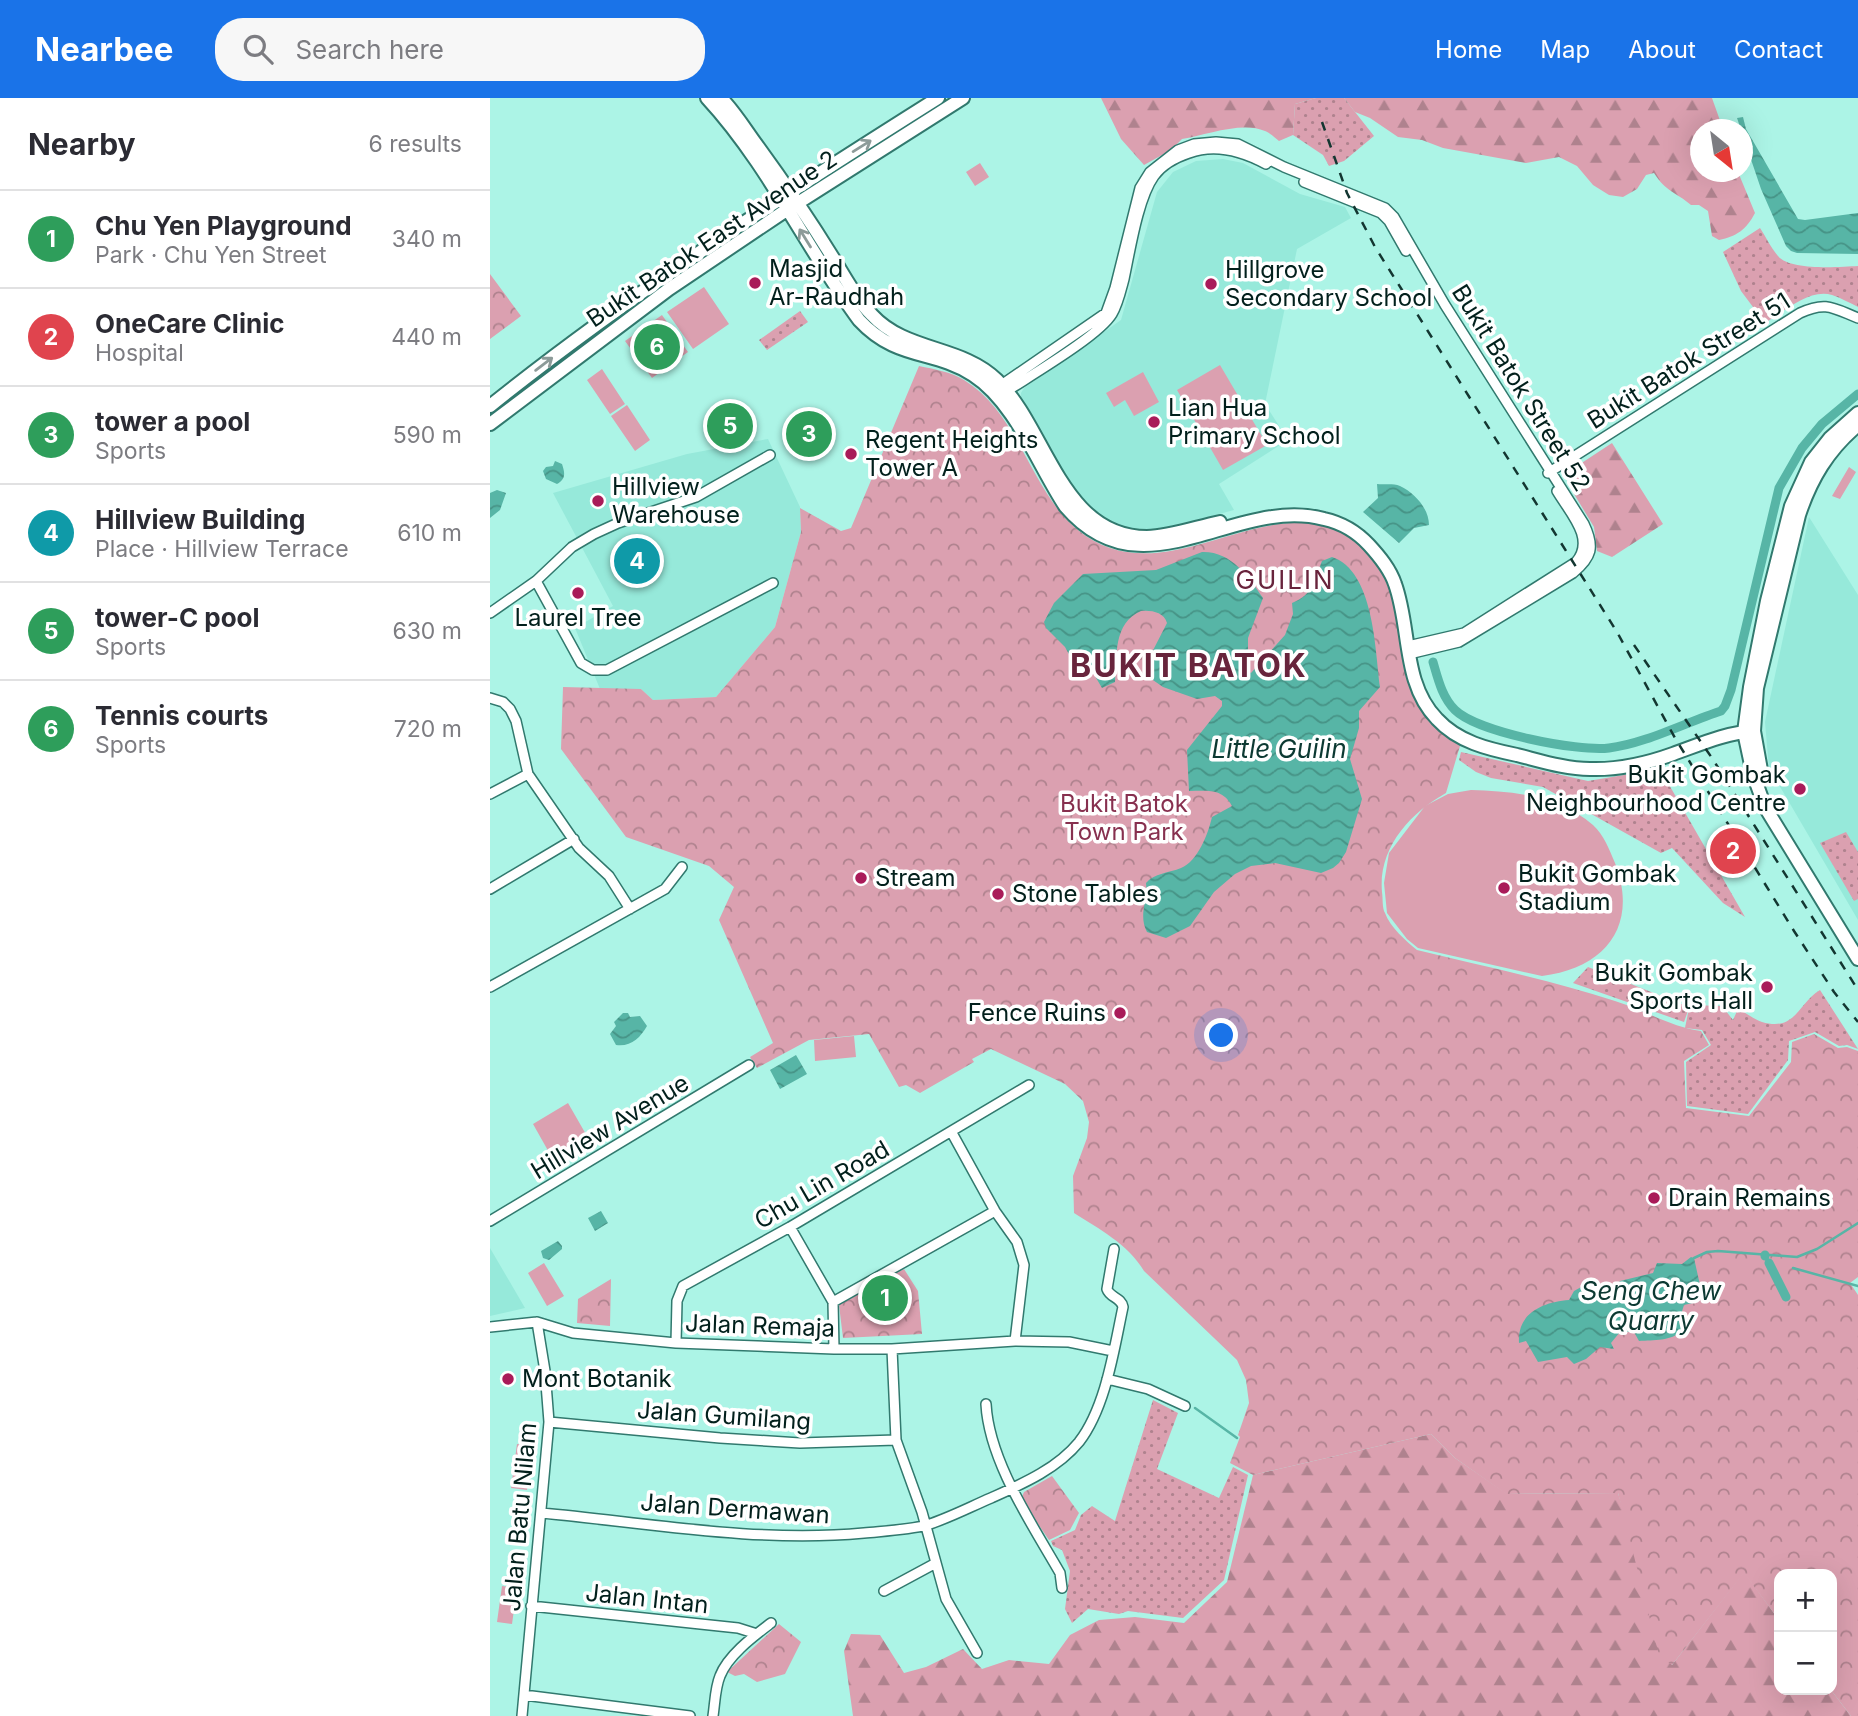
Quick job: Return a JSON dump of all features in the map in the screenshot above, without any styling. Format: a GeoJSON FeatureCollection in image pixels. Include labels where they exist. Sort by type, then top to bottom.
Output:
{"type":"FeatureCollection","features":[{"type":"Feature","properties":{"kind":"street"},"geometry":{"type":"LineString","coordinates":[[708,98],[785,194]]}},
{"type":"Feature","properties":{"kind":"street"},"geometry":{"type":"LineString","coordinates":[[721,98],[793,206],[864,305],[881,324],[904,339],[972,362],[1000,391],[1065,506],[1083,524],[1113,540],[1138,545],[1164,544],[1289,515],[1325,519],[1355,533],[1378,555],[1395,582],[1412,649],[1416,684],[1423,700],[1437,720],[1451,732],[1473,743],[1580,769],[1616,767],[1670,755],[1750,728]]}},
{"type":"Feature","properties":{"kind":"street","name":"Bukit Batok East Avenue 2"},"geometry":{"type":"LineString","coordinates":[[490,405],[661,277],[785,194],[938,98]]}},
{"type":"Feature","properties":{"kind":"street","name":"Bukit Batok East Avenue 2"},"geometry":{"type":"LineString","coordinates":[[490,424],[669,289],[963,98]]}},
{"type":"Feature","properties":{"kind":"street","name":"Bukit Batok Street 52"},"geometry":{"type":"LineString","coordinates":[[1000,391],[1106,313],[1115,288],[1140,188],[1150,172],[1178,150],[1194,144],[1238,144],[1284,167],[1385,208],[1394,217],[1549,473],[1584,537],[1585,545],[1582,555],[1569,568],[1464,633],[1412,649]]}},
{"type":"Feature","properties":{"kind":"street","name":"Bukit Batok Street 51"},"geometry":{"type":"LineString","coordinates":[[1549,473],[1815,306],[1827,305],[1858,318]]}},
{"type":"Feature","properties":{"kind":"street"},"geometry":{"type":"LineString","coordinates":[[1858,413],[1830,438],[1811,462],[1791,506],[1767,601],[1750,687],[1750,761],[1765,807],[1854,941],[1858,960]]}},
{"type":"Feature","properties":{"kind":"street"},"geometry":{"type":"LineString","coordinates":[[1750,728],[1798,515],[1822,463],[1858,425]]}},
{"type":"Feature","properties":{"kind":"street"},"geometry":{"type":"LineString","coordinates":[[490,612],[536,581],[572,547],[594,534],[618,523],[696,497],[770,455]]}},
{"type":"Feature","properties":{"kind":"street"},"geometry":{"type":"LineString","coordinates":[[536,581],[581,663],[598,671],[607,670],[773,583]]}},
{"type":"Feature","properties":{"kind":"street"},"geometry":{"type":"LineString","coordinates":[[490,698],[503,702],[516,721],[527,774],[588,858],[609,876],[630,909]]}},
{"type":"Feature","properties":{"kind":"street"},"geometry":{"type":"LineString","coordinates":[[490,794],[527,774]]}},
{"type":"Feature","properties":{"kind":"street"},"geometry":{"type":"LineString","coordinates":[[490,888],[574,839]]}},
{"type":"Feature","properties":{"kind":"street"},"geometry":{"type":"LineString","coordinates":[[490,987],[665,889],[681,867]]}},
{"type":"Feature","properties":{"kind":"street","name":"Hillview Avenue"},"geometry":{"type":"LineString","coordinates":[[490,1221],[748,1065]]}},
{"type":"Feature","properties":{"kind":"street","name":"Chu Lin Road"},"geometry":{"type":"LineString","coordinates":[[677,1343],[677,1301],[683,1286],[790,1227],[1029,1086]]}},
{"type":"Feature","properties":{"kind":"street"},"geometry":{"type":"LineString","coordinates":[[952,1133],[995,1211],[1017,1242],[1024,1265],[1015,1341]]}},
{"type":"Feature","properties":{"kind":"street"},"geometry":{"type":"LineString","coordinates":[[833,1302],[995,1211]]}},
{"type":"Feature","properties":{"kind":"street"},"geometry":{"type":"LineString","coordinates":[[790,1227],[833,1302],[834,1349]]}},
{"type":"Feature","properties":{"kind":"street","name":"Jalan Dermawan"},"geometry":{"type":"LineString","coordinates":[[542,1513],[746,1534],[830,1536],[926,1525],[1012,1489],[1052,1467],[1080,1440],[1093,1419],[1107,1379],[1123,1307],[1120,1300],[1109,1294],[1107,1289],[1114,1250]]}},
{"type":"Feature","properties":{"kind":"street","name":"Jalan Remaja"},"geometry":{"type":"LineString","coordinates":[[490,1327],[537,1322],[573,1332],[677,1343],[892,1349],[1015,1341],[1069,1342],[1113,1351]]}},
{"type":"Feature","properties":{"kind":"street","name":"Jalan Batu Nilam"},"geometry":{"type":"LineString","coordinates":[[522,1716],[549,1422],[545,1371],[537,1322]]}},
{"type":"Feature","properties":{"kind":"street"},"geometry":{"type":"LineString","coordinates":[[892,1349],[897,1440],[926,1525],[946,1599],[977,1653]]}},
{"type":"Feature","properties":{"kind":"street"},"geometry":{"type":"LineString","coordinates":[[1107,1379],[1148,1389],[1185,1406]]}},
{"type":"Feature","properties":{"kind":"street"},"geometry":{"type":"LineString","coordinates":[[986,1404],[991,1434],[1012,1489],[1060,1573],[1062,1588]]}},
{"type":"Feature","properties":{"kind":"street","name":"Jalan Gumilang"},"geometry":{"type":"LineString","coordinates":[[549,1422],[800,1443],[897,1440]]}},
{"type":"Feature","properties":{"kind":"street"},"geometry":{"type":"LineString","coordinates":[[884,1591],[936,1563]]}},
{"type":"Feature","properties":{"kind":"street","name":"Jalan Intan"},"geometry":{"type":"LineString","coordinates":[[531,1606],[738,1628],[757,1634]]}},
{"type":"Feature","properties":{"kind":"street"},"geometry":{"type":"LineString","coordinates":[[713,1716],[723,1669],[771,1623]]}},
{"type":"Feature","properties":{"kind":"street"},"geometry":{"type":"LineString","coordinates":[[524,1695],[690,1716]]}},
{"type":"Feature","properties":{"kind":"shaded area"},"geometry":{"type":"Polygon","coordinates":[[[1223,159],[1243,163],[1300,194],[1345,207],[1351,218],[1297,249],[1265,404],[1288,440],[1219,484],[1234,510],[1160,530],[1121,528],[1102,519],[1078,498],[1021,405],[1021,393],[1024,388],[1121,320],[1157,192],[1173,172],[1196,161],[1223,159]]]}},
{"type":"Feature","properties":{"kind":"shaded area"},"geometry":{"type":"Polygon","coordinates":[[[768,439],[800,507],[801,532],[775,627],[716,697],[653,700],[641,689],[600,689],[575,628],[613,606],[553,493],[687,454],[768,439]]]}},
{"type":"Feature","properties":{"kind":"shaded area"},"geometry":{"type":"Polygon","coordinates":[[[1809,517],[1858,595],[1858,920],[1769,768],[1765,722],[1809,517]]]}},
{"type":"Feature","properties":{"kind":"shaded area"},"geometry":{"type":"Polygon","coordinates":[[[490,1248],[525,1308],[490,1316],[490,1248]]]}},
{"type":"Feature","properties":{"kind":"green space"},"geometry":{"type":"Polygon","coordinates":[[[1101,98],[1316,98],[1295,104],[1293,135],[1279,141],[1256,128],[1224,130],[1182,139],[1171,150],[1144,165],[1121,139],[1101,98]]]}},
{"type":"Feature","properties":{"kind":"green space"},"geometry":{"type":"Polygon","coordinates":[[[1316,98],[1344,98],[1374,136],[1344,161],[1329,166],[1323,155],[1293,135],[1295,104],[1316,98]]]}},
{"type":"Feature","properties":{"kind":"green space"},"geometry":{"type":"Polygon","coordinates":[[[1344,98],[1712,98],[1719,119],[1690,119],[1690,182],[1742,182],[1755,213],[1740,231],[1719,240],[1712,236],[1708,211],[1699,205],[1691,205],[1671,191],[1654,173],[1646,175],[1637,189],[1623,197],[1609,195],[1593,185],[1577,166],[1559,157],[1526,163],[1443,148],[1422,140],[1398,137],[1370,118],[1355,112],[1344,98]]]}},
{"type":"Feature","properties":{"kind":"green space"},"geometry":{"type":"Polygon","coordinates":[[[980,163],[989,177],[975,186],[966,172],[980,163]]]}},
{"type":"Feature","properties":{"kind":"green space"},"geometry":{"type":"Polygon","coordinates":[[[1760,228],[1775,253],[1784,261],[1815,267],[1858,266],[1858,307],[1832,295],[1815,295],[1797,302],[1765,323],[1741,291],[1723,252],[1760,228]]]}},
{"type":"Feature","properties":{"kind":"green space"},"geometry":{"type":"Polygon","coordinates":[[[490,274],[521,316],[490,339],[490,274]]]}},
{"type":"Feature","properties":{"kind":"green space"},"geometry":{"type":"Polygon","coordinates":[[[704,287],[729,324],[693,349],[667,312],[704,287]]]}},
{"type":"Feature","properties":{"kind":"green space"},"geometry":{"type":"Polygon","coordinates":[[[800,311],[808,322],[767,350],[759,340],[800,311]]]}},
{"type":"Feature","properties":{"kind":"green space"},"geometry":{"type":"Polygon","coordinates":[[[662,315],[688,352],[652,378],[625,341],[662,315]]]}},
{"type":"Feature","properties":{"kind":"green space"},"geometry":{"type":"Polygon","coordinates":[[[1220,365],[1267,445],[1223,470],[1177,390],[1220,365]]]}},
{"type":"Feature","properties":{"kind":"green space","name":"Bukit Batok Town Park"},"geometry":{"type":"Polygon","coordinates":[[[919,366],[959,377],[986,398],[1004,419],[1047,494],[1064,516],[1084,535],[1110,548],[1141,553],[1173,550],[1269,526],[1300,523],[1331,528],[1360,545],[1375,561],[1392,598],[1404,660],[1417,701],[1436,726],[1460,746],[1446,793],[1409,822],[1391,847],[1385,861],[1382,876],[1384,911],[1403,938],[1417,950],[1591,993],[1679,1026],[1701,1031],[1709,1045],[1684,1061],[1686,1108],[1749,1116],[1791,1062],[1792,1042],[1814,1034],[1838,1048],[1847,1047],[1858,1051],[1858,1277],[1850,1283],[1858,1295],[1858,1716],[1851,1716],[1835,1695],[1837,1695],[1837,1569],[1774,1569],[1774,1613],[1744,1573],[1672,1665],[1659,1655],[1618,1493],[1506,1494],[1455,1458],[1431,1434],[1253,1475],[1230,1463],[1249,1403],[1246,1380],[1237,1360],[1144,1271],[1130,1253],[1074,1213],[1073,1176],[1087,1138],[1089,1122],[1083,1101],[1065,1084],[991,1049],[920,1093],[906,1085],[899,1087],[869,1034],[809,1040],[757,1068],[750,1057],[773,1043],[719,920],[734,887],[709,866],[626,837],[561,749],[563,687],[641,689],[653,700],[716,697],[775,627],[801,532],[800,508],[841,531],[851,528],[919,366]]]}},
{"type":"Feature","properties":{"kind":"green space"},"geometry":{"type":"Polygon","coordinates":[[[602,369],[625,404],[610,414],[587,380],[602,369]]]}},
{"type":"Feature","properties":{"kind":"green space"},"geometry":{"type":"Polygon","coordinates":[[[1143,372],[1159,402],[1134,416],[1125,400],[1114,407],[1106,393],[1143,372]]]}},
{"type":"Feature","properties":{"kind":"green space"},"geometry":{"type":"Polygon","coordinates":[[[627,405],[650,440],[635,451],[611,416],[627,405]]]}},
{"type":"Feature","properties":{"kind":"green space"},"geometry":{"type":"Polygon","coordinates":[[[1612,443],[1663,524],[1612,557],[1597,551],[1594,527],[1566,476],[1612,443]]]}},
{"type":"Feature","properties":{"kind":"green space"},"geometry":{"type":"Polygon","coordinates":[[[1849,467],[1856,472],[1840,499],[1832,496],[1849,467]]]}},
{"type":"Feature","properties":{"kind":"green space"},"geometry":{"type":"Polygon","coordinates":[[[1461,752],[1588,781],[1660,769],[1745,917],[1723,903],[1672,848],[1661,853],[1543,787],[1491,778],[1476,772],[1459,760],[1461,752]]]}},
{"type":"Feature","properties":{"kind":"green space","name":"Bukit Gombak Stadium"},"geometry":{"type":"Polygon","coordinates":[[[1471,790],[1519,794],[1551,801],[1580,815],[1600,833],[1615,863],[1623,906],[1619,924],[1600,953],[1584,964],[1542,976],[1418,948],[1407,939],[1387,913],[1384,883],[1389,853],[1425,806],[1448,794],[1471,790]]]}},
{"type":"Feature","properties":{"kind":"green space"},"geometry":{"type":"Polygon","coordinates":[[[1846,832],[1858,852],[1858,899],[1854,901],[1820,843],[1846,832]]]}},
{"type":"Feature","properties":{"kind":"green space"},"geometry":{"type":"Polygon","coordinates":[[[1588,967],[1689,1007],[1722,1006],[1733,1020],[1738,1009],[1759,1021],[1773,1024],[1782,1023],[1796,1015],[1820,990],[1858,1049],[1847,1045],[1839,1046],[1815,1032],[1789,1041],[1788,1060],[1748,1114],[1687,1106],[1686,1062],[1711,1045],[1702,1030],[1685,1028],[1689,1008],[1684,1022],[1573,983],[1588,967]]]}},
{"type":"Feature","properties":{"kind":"green space"},"geometry":{"type":"Polygon","coordinates":[[[854,1036],[856,1057],[815,1061],[814,1040],[854,1036]]]}},
{"type":"Feature","properties":{"kind":"green space"},"geometry":{"type":"Polygon","coordinates":[[[568,1103],[591,1143],[555,1163],[533,1124],[568,1103]]]}},
{"type":"Feature","properties":{"kind":"green space"},"geometry":{"type":"Polygon","coordinates":[[[544,1263],[564,1296],[547,1306],[528,1273],[544,1263]]]}},
{"type":"Feature","properties":{"kind":"green space"},"geometry":{"type":"Polygon","coordinates":[[[904,1269],[918,1291],[922,1334],[843,1338],[839,1305],[904,1269]]]}},
{"type":"Feature","properties":{"kind":"green space"},"geometry":{"type":"Polygon","coordinates":[[[611,1279],[610,1326],[577,1323],[578,1299],[611,1279]]]}},
{"type":"Feature","properties":{"kind":"green space"},"geometry":{"type":"Polygon","coordinates":[[[1153,1400],[1178,1413],[1157,1469],[1219,1498],[1233,1467],[1248,1475],[1224,1580],[1183,1618],[1088,1609],[1072,1623],[1065,1609],[1070,1571],[1062,1550],[1053,1546],[1051,1541],[1075,1530],[1081,1515],[1092,1506],[1115,1521],[1153,1400]]]}},
{"type":"Feature","properties":{"kind":"green space"},"geometry":{"type":"Polygon","coordinates":[[[1431,1434],[1455,1458],[1507,1494],[1618,1493],[1672,1665],[1744,1572],[1774,1613],[1774,1695],[1835,1695],[1851,1716],[853,1716],[844,1651],[851,1634],[880,1635],[904,1673],[926,1667],[963,1649],[982,1669],[1009,1660],[1049,1664],[1070,1635],[1099,1620],[1135,1617],[1184,1623],[1227,1582],[1253,1475],[1431,1434]]]}},
{"type":"Feature","properties":{"kind":"green space"},"geometry":{"type":"Polygon","coordinates":[[[517,1444],[533,1446],[527,1490],[511,1488],[517,1444]]]}},
{"type":"Feature","properties":{"kind":"green space"},"geometry":{"type":"Polygon","coordinates":[[[1052,1476],[1079,1513],[1070,1530],[1049,1540],[1021,1499],[1024,1492],[1052,1476]]]}},
{"type":"Feature","properties":{"kind":"green space"},"geometry":{"type":"Polygon","coordinates":[[[502,1586],[517,1588],[512,1624],[497,1622],[502,1586]]]}},
{"type":"Feature","properties":{"kind":"green space"},"geometry":{"type":"Polygon","coordinates":[[[779,1624],[801,1642],[785,1674],[757,1682],[744,1674],[735,1676],[727,1672],[779,1624]]]}},
{"type":"Feature","properties":{"kind":"water"},"geometry":{"type":"Polygon","coordinates":[[[1753,141],[1798,219],[1858,213],[1858,254],[1791,251],[1786,246],[1753,165],[1753,141]]]}},
{"type":"Feature","properties":{"kind":"water"},"geometry":{"type":"Polygon","coordinates":[[[802,408],[818,413],[814,420],[821,430],[818,442],[804,448],[800,437],[786,426],[795,415],[802,412],[802,408]]]}},
{"type":"Feature","properties":{"kind":"water"},"geometry":{"type":"Polygon","coordinates":[[[733,417],[748,424],[745,427],[734,427],[726,435],[720,436],[725,424],[733,417]]]}},
{"type":"Feature","properties":{"kind":"water"},"geometry":{"type":"Polygon","coordinates":[[[555,461],[562,464],[564,473],[557,484],[546,479],[543,471],[546,467],[553,466],[555,461]]]}},
{"type":"Feature","properties":{"kind":"water"},"geometry":{"type":"Polygon","coordinates":[[[1377,484],[1397,485],[1406,489],[1424,507],[1429,525],[1414,528],[1399,543],[1363,512],[1378,498],[1377,484]]]}},
{"type":"Feature","properties":{"kind":"water"},"geometry":{"type":"Polygon","coordinates":[[[497,490],[506,493],[500,510],[490,518],[490,493],[497,490]]]}},
{"type":"Feature","properties":{"kind":"water","name":"Little Guilin"},"geometry":{"type":"Polygon","coordinates":[[[1202,552],[1222,556],[1238,566],[1263,598],[1248,638],[1245,668],[1251,673],[1285,635],[1293,614],[1292,603],[1309,591],[1322,561],[1332,557],[1346,565],[1357,578],[1370,613],[1380,687],[1359,711],[1359,728],[1350,759],[1362,799],[1346,852],[1339,863],[1321,873],[1275,863],[1251,866],[1235,874],[1214,892],[1190,926],[1166,938],[1147,932],[1144,926],[1146,883],[1157,875],[1187,864],[1201,846],[1212,817],[1232,806],[1219,793],[1189,791],[1187,750],[1222,706],[1222,701],[1215,696],[1197,699],[1163,687],[1150,678],[1147,662],[1167,623],[1157,612],[1141,611],[1125,624],[1118,641],[1115,682],[1102,688],[1092,671],[1077,669],[1065,647],[1046,628],[1044,622],[1054,603],[1083,574],[1156,570],[1202,552]]]}},
{"type":"Feature","properties":{"kind":"water"},"geometry":{"type":"Polygon","coordinates":[[[623,1013],[628,1013],[630,1017],[640,1016],[647,1026],[634,1041],[626,1045],[616,1045],[610,1034],[616,1026],[614,1022],[623,1013]]]}},
{"type":"Feature","properties":{"kind":"water"},"geometry":{"type":"Polygon","coordinates":[[[796,1055],[807,1074],[780,1089],[770,1070],[796,1055]]]}},
{"type":"Feature","properties":{"kind":"water"},"geometry":{"type":"Polygon","coordinates":[[[601,1211],[608,1223],[595,1231],[588,1218],[601,1211]]]}},
{"type":"Feature","properties":{"kind":"water"},"geometry":{"type":"Polygon","coordinates":[[[558,1241],[562,1249],[549,1260],[543,1258],[541,1251],[558,1241]]]}},
{"type":"Feature","properties":{"kind":"water","name":"Seng Chew Quarry"},"geometry":{"type":"Polygon","coordinates":[[[1691,1257],[1694,1258],[1700,1285],[1697,1302],[1684,1305],[1679,1321],[1682,1331],[1673,1337],[1639,1341],[1634,1332],[1620,1332],[1611,1343],[1614,1349],[1600,1347],[1586,1359],[1574,1364],[1567,1357],[1538,1362],[1526,1341],[1519,1343],[1522,1324],[1527,1317],[1550,1303],[1569,1300],[1574,1291],[1583,1286],[1603,1292],[1613,1289],[1620,1281],[1653,1273],[1657,1263],[1682,1264],[1691,1257]]]}},
{"type":"Feature","properties":{"kind":"waterway"},"geometry":{"type":"LineString","coordinates":[[1433,662],[1441,688],[1455,710],[1484,726],[1552,744],[1594,748],[1622,746],[1721,711],[1731,690],[1779,488],[1802,448],[1822,424],[1858,394]]}},
{"type":"Feature","properties":{"kind":"waterway"},"geometry":{"type":"LineString","coordinates":[[1694,1258],[1707,1252],[1718,1251],[1797,1257],[1817,1249],[1858,1223]]}},
{"type":"Feature","properties":{"kind":"waterway"},"geometry":{"type":"LineString","coordinates":[[1769,1263],[1786,1297]]}},
{"type":"Feature","properties":{"kind":"waterway"},"geometry":{"type":"LineString","coordinates":[[1793,1268],[1858,1286]]}},
{"type":"Feature","properties":{"kind":"waterway"},"geometry":{"type":"LineString","coordinates":[[1195,1408],[1237,1438]]}},
{"type":"Feature","properties":{"kind":"railway"},"geometry":{"type":"LineString","coordinates":[[1322,122],[1347,193],[1375,247],[1617,632],[1675,738],[1794,931],[1834,992],[1858,1022]]}},
{"type":"Feature","properties":{"kind":"railway"},"geometry":{"type":"LineString","coordinates":[[1634,645],[1712,758],[1858,990]]}},
{"type":"Feature","properties":{"kind":"place","name":"Masjid Ar-Raudhah"},"geometry":{"type":"Point","coordinates":[755,283]}},
{"type":"Feature","properties":{"kind":"place","name":"Hillgrove Secondary School"},"geometry":{"type":"Point","coordinates":[1211,284]}},
{"type":"Feature","properties":{"kind":"place","name":"Tennis courts"},"geometry":{"type":"Point","coordinates":[657,347]}},
{"type":"Feature","properties":{"kind":"place","name":"Lian Hua Primary School"},"geometry":{"type":"Point","coordinates":[1154,422]}},
{"type":"Feature","properties":{"kind":"place","name":"tower-C pool"},"geometry":{"type":"Point","coordinates":[730,426]}},
{"type":"Feature","properties":{"kind":"place","name":"tower a pool"},"geometry":{"type":"Point","coordinates":[809,434]}},
{"type":"Feature","properties":{"kind":"place","name":"Regent Heights Tower A"},"geometry":{"type":"Point","coordinates":[851,454]}},
{"type":"Feature","properties":{"kind":"place","name":"Hillview Warehouse"},"geometry":{"type":"Point","coordinates":[598,501]}},
{"type":"Feature","properties":{"kind":"place","name":"Hillview Building"},"geometry":{"type":"Point","coordinates":[637,561]}},
{"type":"Feature","properties":{"kind":"place","name":"Laurel Tree"},"geometry":{"type":"Point","coordinates":[578,593]}},
{"type":"Feature","properties":{"kind":"place","name":"Bukit Gombak Neighbourhood Centre"},"geometry":{"type":"Point","coordinates":[1800,789]}},
{"type":"Feature","properties":{"kind":"place","name":"OneCare Clinic"},"geometry":{"type":"Point","coordinates":[1733,851]}},
{"type":"Feature","properties":{"kind":"place","name":"Stream"},"geometry":{"type":"Point","coordinates":[861,878]}},
{"type":"Feature","properties":{"kind":"place","name":"Bukit Gombak Stadium"},"geometry":{"type":"Point","coordinates":[1504,888]}},
{"type":"Feature","properties":{"kind":"place","name":"Stone Tables"},"geometry":{"type":"Point","coordinates":[998,894]}},
{"type":"Feature","properties":{"kind":"place","name":"Bukit Gombak Sports Hall"},"geometry":{"type":"Point","coordinates":[1767,987]}},
{"type":"Feature","properties":{"kind":"place","name":"Fence Ruins"},"geometry":{"type":"Point","coordinates":[1120,1013]}},
{"type":"Feature","properties":{"kind":"place","name":"Drain Remains"},"geometry":{"type":"Point","coordinates":[1654,1198]}},
{"type":"Feature","properties":{"kind":"place","name":"Chu Yen Playground"},"geometry":{"type":"Point","coordinates":[885,1298]}},
{"type":"Feature","properties":{"kind":"place","name":"Mont Botanik"},"geometry":{"type":"Point","coordinates":[508,1379]}},
{"type":"Feature","properties":{"kind":"district","name":"GUILIN"},"geometry":{"type":"Point","coordinates":[1285,580]}},
{"type":"Feature","properties":{"kind":"district","name":"BUKIT BATOK"},"geometry":{"type":"Point","coordinates":[1189,666]}}]}
